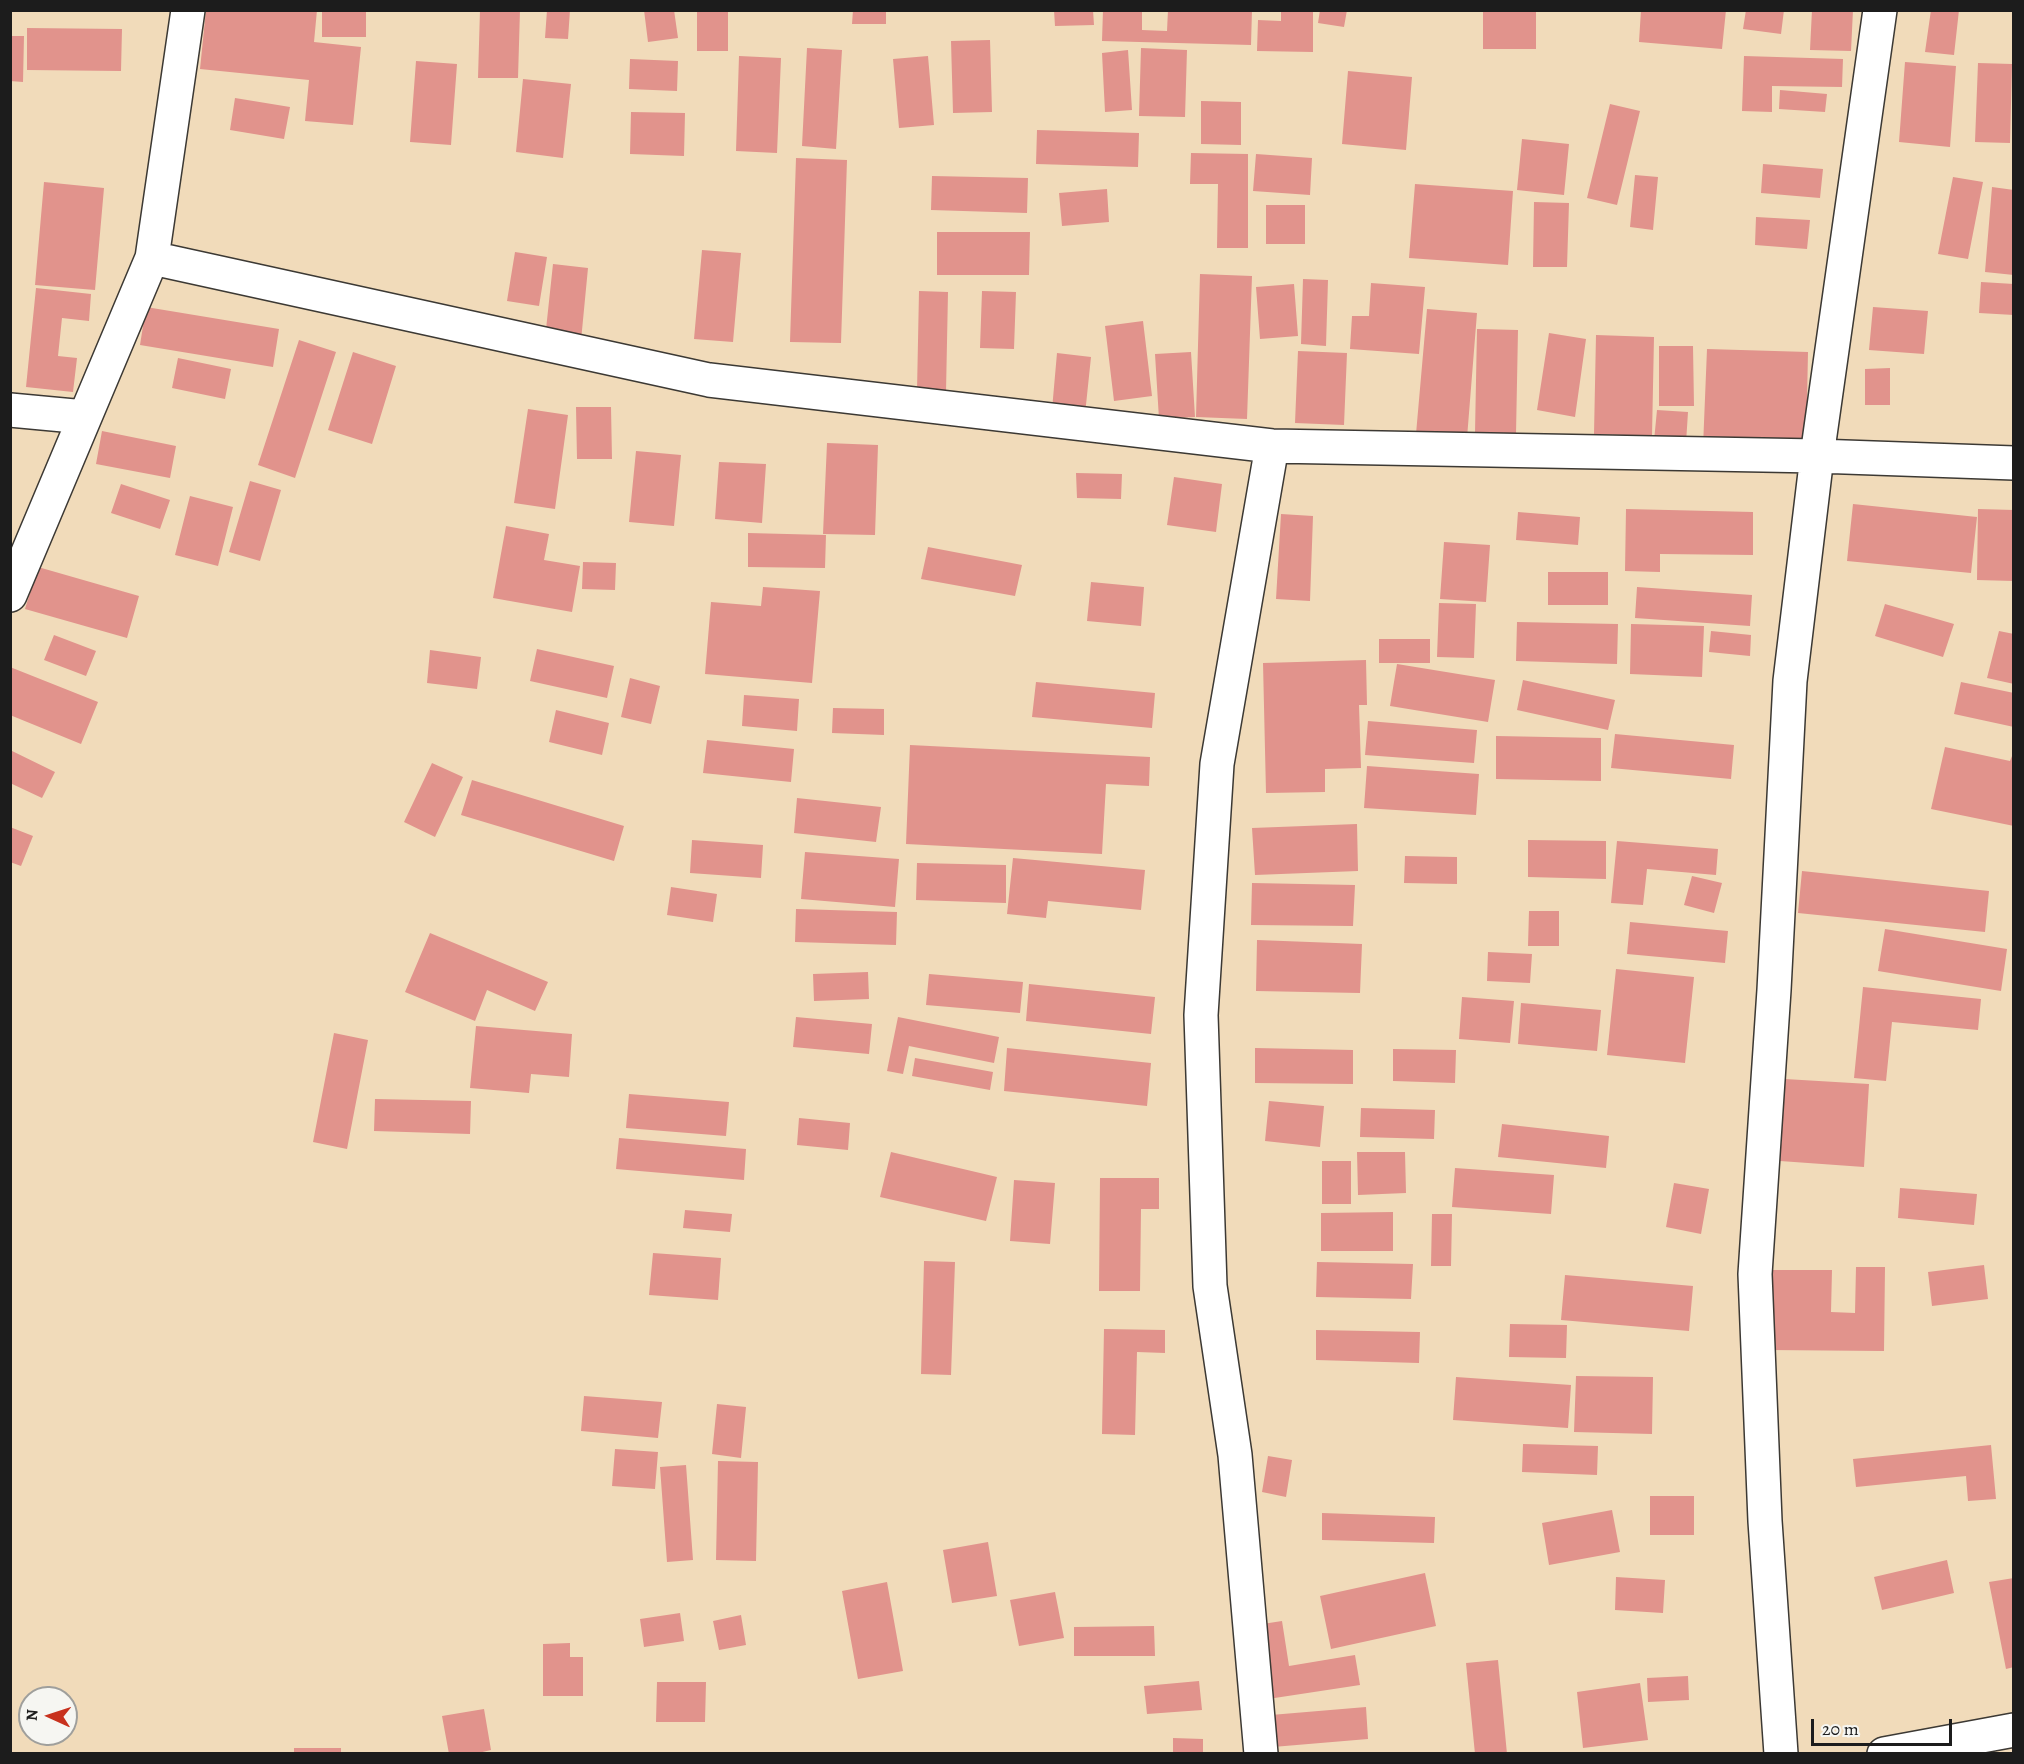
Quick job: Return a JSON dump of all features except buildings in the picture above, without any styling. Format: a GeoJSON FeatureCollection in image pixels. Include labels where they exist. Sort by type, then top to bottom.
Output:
{"type":"FeatureCollection","features":[{"type":"Feature","properties":{"kind":"street"},"geometry":{"type":"LineString","coordinates":[[10,596],[152,258],[188,10]]}},
{"type":"Feature","properties":{"kind":"street"},"geometry":{"type":"LineString","coordinates":[[1781,1754],[1765,1521],[1755,1274],[1775,978],[1790,681],[1817,456],[1880,10]]}},
{"type":"Feature","properties":{"kind":"street"},"geometry":{"type":"LineString","coordinates":[[152,258],[709,380],[1272,446],[1817,456],[2013,463]]}},
{"type":"Feature","properties":{"kind":"street"},"geometry":{"type":"LineString","coordinates":[[10,410],[85,417]]}},
{"type":"Feature","properties":{"kind":"street"},"geometry":{"type":"LineString","coordinates":[[1261,1754],[1235,1455],[1210,1286],[1201,1015],[1217,764],[1272,446]]}},
{"type":"Feature","properties":{"kind":"street"},"geometry":{"type":"LineString","coordinates":[[1884,1754],[2013,1731]]}}]}
